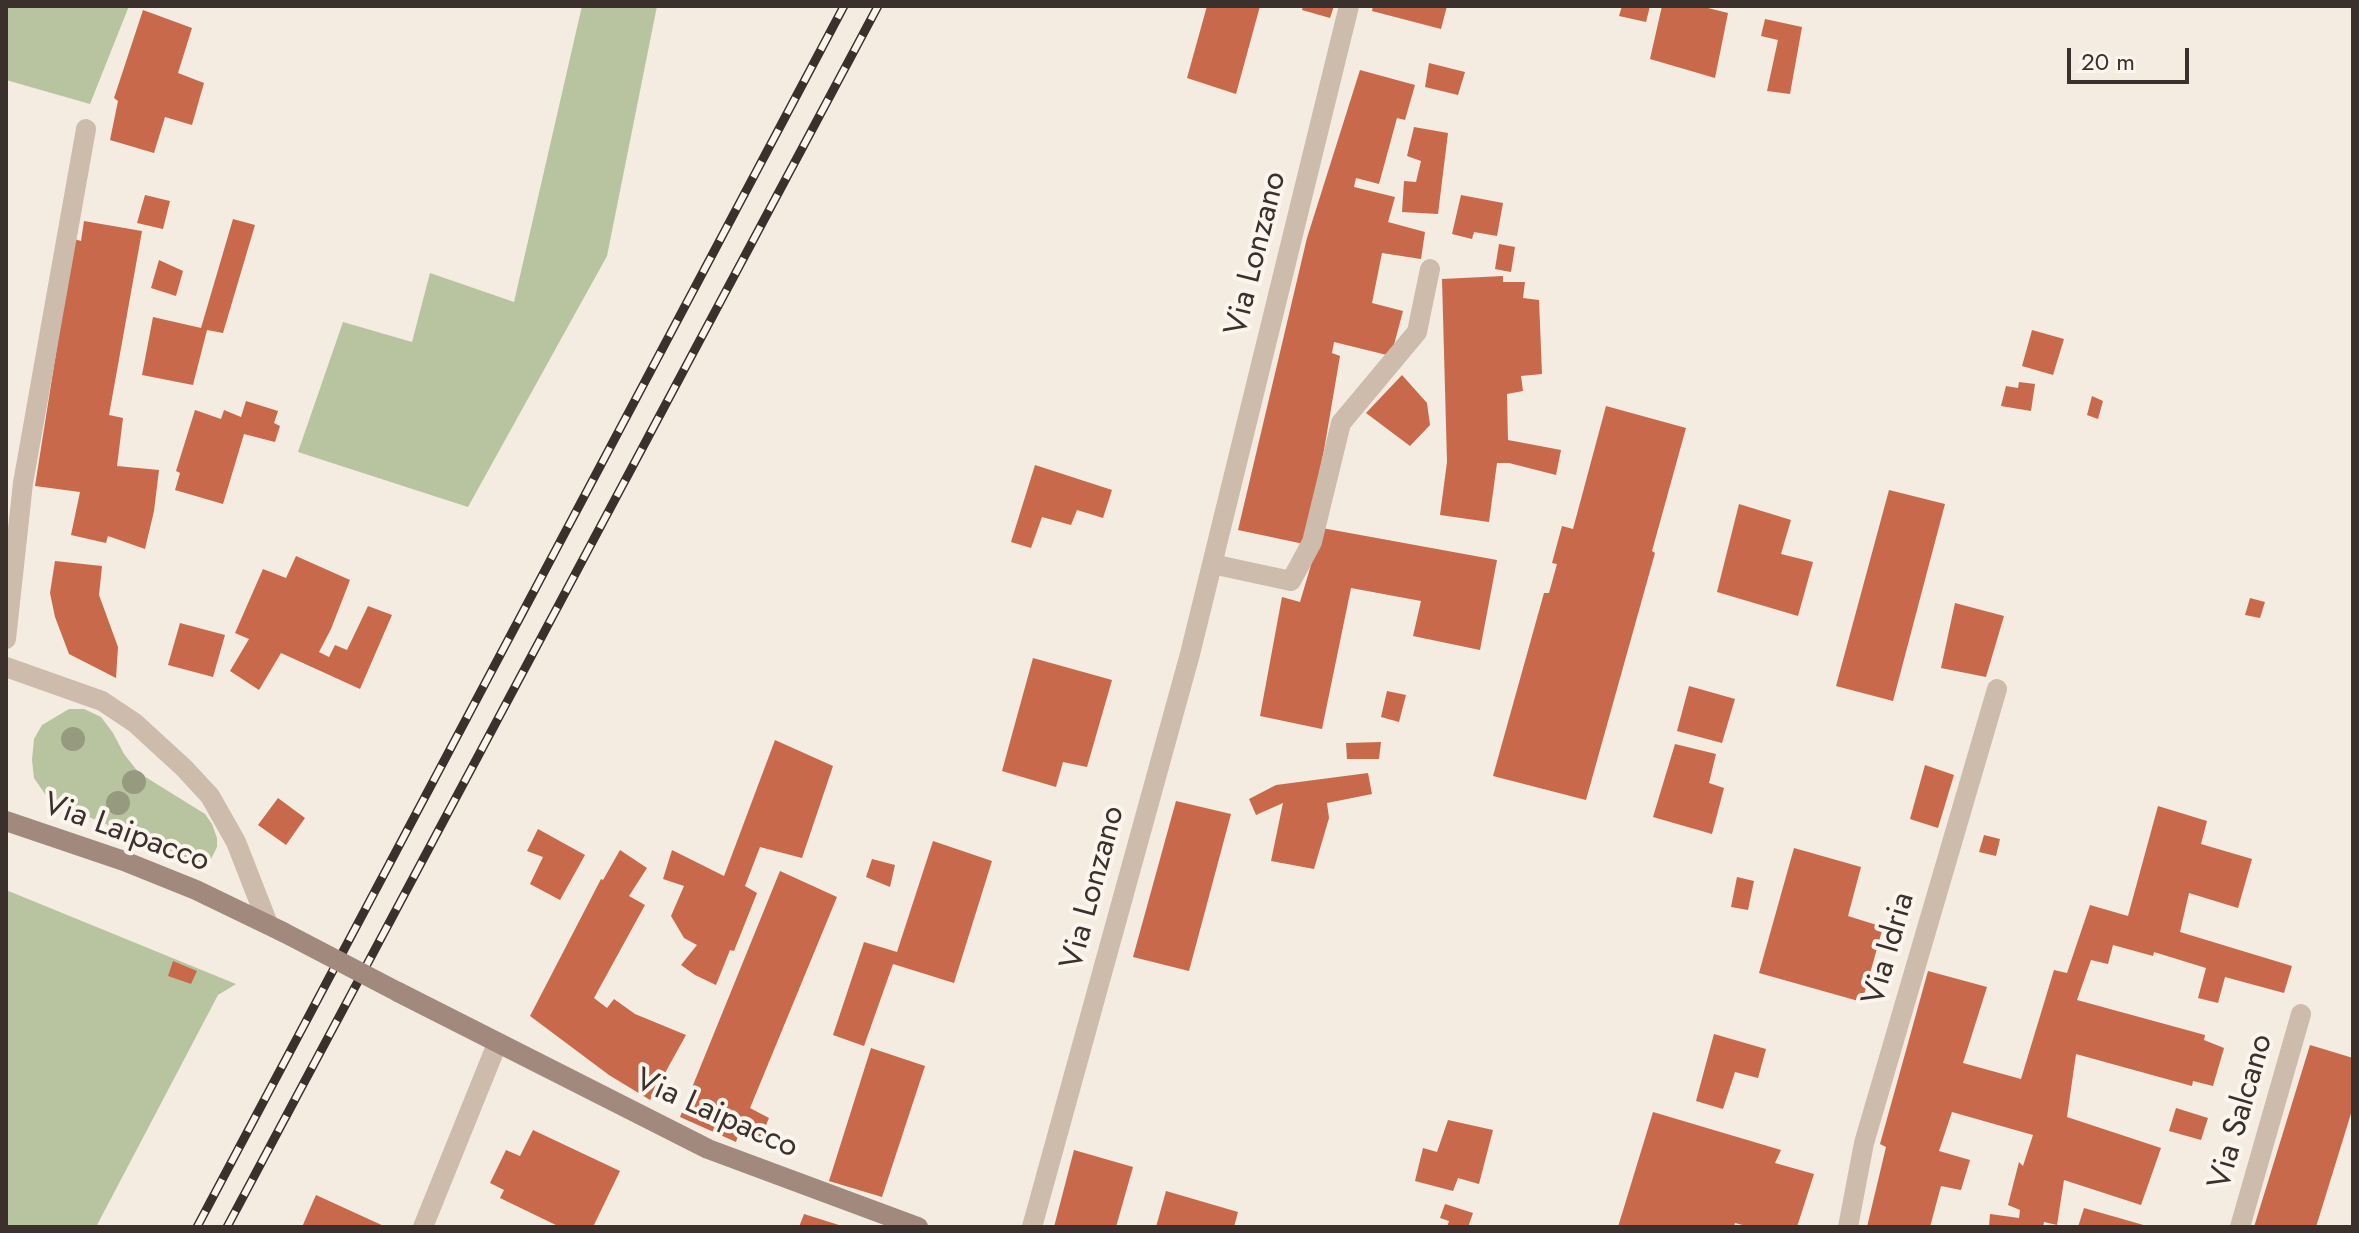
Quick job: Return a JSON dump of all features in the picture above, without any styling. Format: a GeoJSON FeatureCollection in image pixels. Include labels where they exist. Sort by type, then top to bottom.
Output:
{"type":"FeatureCollection","features":[{"type":"Feature","properties":{"kind":"street","name":"Via Lonzano"},"geometry":{"type":"LineString","coordinates":[[1032,1227],[1190,654],[1349,6]]}},
{"type":"Feature","properties":{"kind":"street"},"geometry":{"type":"LineString","coordinates":[[6,639],[23,483],[86,129]]}},
{"type":"Feature","properties":{"kind":"street"},"geometry":{"type":"LineString","coordinates":[[1212,564],[1291,581],[1312,542],[1341,423],[1417,332],[1430,269]]}},
{"type":"Feature","properties":{"kind":"street","name":"Via Laipacco"},"geometry":{"type":"LineString","coordinates":[[6,667],[102,701],[135,723],[184,768],[210,796],[236,842],[275,928]]}},
{"type":"Feature","properties":{"kind":"street","name":"Via Idria"},"geometry":{"type":"LineString","coordinates":[[1848,1227],[1864,1143],[1997,689]]}},
{"type":"Feature","properties":{"kind":"street","name":"Via Laipacco"},"geometry":{"type":"LineString","coordinates":[[6,821],[124,861],[196,890],[708,1149],[918,1227]]}},
{"type":"Feature","properties":{"kind":"street","name":"Via Salcano"},"geometry":{"type":"LineString","coordinates":[[2240,1227],[2301,1014]]}},
{"type":"Feature","properties":{"kind":"street"},"geometry":{"type":"LineString","coordinates":[[423,1227],[497,1044]]}},
{"type":"Feature","properties":{"kind":"green space"},"geometry":{"type":"Polygon","coordinates":[[[6,6],[129,6],[90,104],[6,80],[6,6]]]}},
{"type":"Feature","properties":{"kind":"green space"},"geometry":{"type":"Polygon","coordinates":[[[582,6],[657,6],[607,256],[468,507],[298,452],[343,322],[412,342],[430,273],[514,302],[582,6]]]}},
{"type":"Feature","properties":{"kind":"green space"},"geometry":{"type":"Polygon","coordinates":[[[69,709],[84,709],[101,717],[139,773],[205,814],[217,838],[217,847],[210,861],[192,860],[60,805],[45,794],[34,778],[34,739],[42,725],[69,709]]]}},
{"type":"Feature","properties":{"kind":"green space"},"geometry":{"type":"Polygon","coordinates":[[[6,890],[236,984],[218,995],[96,1227],[6,1227],[6,890]]]}},
{"type":"Feature","properties":{"kind":"building"},"geometry":{"type":"Polygon","coordinates":[[[1207,6],[1260,6],[1236,94],[1187,78],[1207,6]]]}},
{"type":"Feature","properties":{"kind":"building"},"geometry":{"type":"Polygon","coordinates":[[[1303,6],[1334,6],[1330,18],[1302,10],[1303,6]]]}},
{"type":"Feature","properties":{"kind":"building"},"geometry":{"type":"Polygon","coordinates":[[[1373,6],[1447,6],[1441,29],[1372,11],[1373,6]]]}},
{"type":"Feature","properties":{"kind":"building"},"geometry":{"type":"Polygon","coordinates":[[[1622,6],[1650,6],[1646,22],[1619,16],[1622,6]]]}},
{"type":"Feature","properties":{"kind":"building"},"geometry":{"type":"Polygon","coordinates":[[[1662,6],[1700,6],[1728,13],[1715,78],[1650,59],[1662,6]]]}},
{"type":"Feature","properties":{"kind":"building"},"geometry":{"type":"Polygon","coordinates":[[[143,10],[192,28],[178,73],[204,83],[192,125],[165,117],[154,153],[110,140],[118,101],[114,98],[143,10]]]}},
{"type":"Feature","properties":{"kind":"building"},"geometry":{"type":"Polygon","coordinates":[[[1765,19],[1802,27],[1790,94],[1767,91],[1778,40],[1761,36],[1765,19]]]}},
{"type":"Feature","properties":{"kind":"building"},"geometry":{"type":"Polygon","coordinates":[[[1429,63],[1465,72],[1458,95],[1425,87],[1429,63]]]}},
{"type":"Feature","properties":{"kind":"building"},"geometry":{"type":"Polygon","coordinates":[[[1360,70],[1415,85],[1405,120],[1397,118],[1379,184],[1356,178],[1354,187],[1395,197],[1388,222],[1425,232],[1421,259],[1382,253],[1372,303],[1403,311],[1391,356],[1334,342],[1332,353],[1340,356],[1304,544],[1238,530],[1307,238],[1360,70]]]}},
{"type":"Feature","properties":{"kind":"building"},"geometry":{"type":"Polygon","coordinates":[[[1414,127],[1448,133],[1438,214],[1402,212],[1404,181],[1416,182],[1421,161],[1407,156],[1414,127]]]}},
{"type":"Feature","properties":{"kind":"building"},"geometry":{"type":"Polygon","coordinates":[[[145,195],[170,201],[163,229],[137,223],[145,195]]]}},
{"type":"Feature","properties":{"kind":"building"},"geometry":{"type":"Polygon","coordinates":[[[1461,195],[1503,203],[1497,236],[1474,232],[1472,239],[1452,234],[1461,195]]]}},
{"type":"Feature","properties":{"kind":"building"},"geometry":{"type":"Polygon","coordinates":[[[233,219],[255,225],[223,333],[207,330],[193,385],[142,375],[153,317],[201,328],[233,219]]]}},
{"type":"Feature","properties":{"kind":"building"},"geometry":{"type":"Polygon","coordinates":[[[84,221],[142,231],[109,415],[123,418],[117,466],[159,470],[145,549],[108,536],[106,543],[71,535],[80,492],[35,486],[74,239],[81,241],[84,221]]]}},
{"type":"Feature","properties":{"kind":"building"},"geometry":{"type":"Polygon","coordinates":[[[1499,244],[1515,247],[1511,272],[1495,269],[1499,244]]]}},
{"type":"Feature","properties":{"kind":"building"},"geometry":{"type":"Polygon","coordinates":[[[159,260],[183,271],[176,296],[151,288],[159,260]]]}},
{"type":"Feature","properties":{"kind":"building"},"geometry":{"type":"Polygon","coordinates":[[[1503,276],[1503,282],[1525,282],[1523,298],[1539,300],[1542,374],[1521,376],[1523,391],[1507,394],[1508,440],[1561,450],[1556,475],[1497,463],[1489,522],[1440,515],[1447,462],[1442,279],[1503,276]]]}},
{"type":"Feature","properties":{"kind":"building"},"geometry":{"type":"Polygon","coordinates":[[[2032,330],[2064,339],[2053,375],[2022,366],[2032,330]]]}},
{"type":"Feature","properties":{"kind":"building"},"geometry":{"type":"Polygon","coordinates":[[[1402,375],[1427,403],[1430,425],[1410,446],[1366,413],[1402,375]]]}},
{"type":"Feature","properties":{"kind":"building"},"geometry":{"type":"Polygon","coordinates":[[[2019,382],[2035,384],[2031,411],[2001,406],[2006,386],[2018,388],[2019,382]]]}},
{"type":"Feature","properties":{"kind":"building"},"geometry":{"type":"Polygon","coordinates":[[[2092,396],[2103,401],[2098,419],[2087,415],[2092,396]]]}},
{"type":"Feature","properties":{"kind":"building"},"geometry":{"type":"Polygon","coordinates":[[[246,401],[278,411],[274,423],[280,426],[275,442],[244,434],[223,504],[175,490],[180,473],[176,471],[195,410],[221,419],[224,410],[241,417],[246,401]]]}},
{"type":"Feature","properties":{"kind":"building"},"geometry":{"type":"Polygon","coordinates":[[[1606,406],[1686,428],[1652,551],[1655,553],[1586,800],[1493,776],[1544,593],[1549,593],[1557,564],[1552,563],[1562,526],[1573,529],[1606,406]]]}},
{"type":"Feature","properties":{"kind":"building"},"geometry":{"type":"Polygon","coordinates":[[[1035,465],[1112,490],[1103,518],[1077,510],[1071,525],[1042,517],[1031,548],[1011,542],[1035,465]]]}},
{"type":"Feature","properties":{"kind":"building"},"geometry":{"type":"Polygon","coordinates":[[[1889,490],[1945,504],[1893,701],[1836,686],[1889,490]]]}},
{"type":"Feature","properties":{"kind":"building"},"geometry":{"type":"Polygon","coordinates":[[[1739,504],[1791,520],[1781,554],[1813,562],[1798,616],[1717,592],[1739,504]]]}},
{"type":"Feature","properties":{"kind":"building"},"geometry":{"type":"Polygon","coordinates":[[[1322,528],[1497,560],[1480,650],[1413,636],[1421,601],[1351,588],[1322,729],[1260,716],[1282,597],[1300,602],[1322,528]]]}},
{"type":"Feature","properties":{"kind":"building"},"geometry":{"type":"Polygon","coordinates":[[[296,556],[350,580],[319,652],[329,657],[335,645],[347,650],[368,606],[392,615],[360,689],[281,653],[259,690],[230,671],[249,639],[235,633],[263,569],[286,578],[296,556]]]}},
{"type":"Feature","properties":{"kind":"building"},"geometry":{"type":"Polygon","coordinates":[[[55,561],[102,566],[99,595],[118,647],[116,678],[69,654],[50,593],[55,561]]]}},
{"type":"Feature","properties":{"kind":"building"},"geometry":{"type":"Polygon","coordinates":[[[2250,598],[2265,602],[2260,618],[2245,615],[2250,598]]]}},
{"type":"Feature","properties":{"kind":"building"},"geometry":{"type":"Polygon","coordinates":[[[1955,603],[2004,616],[1986,677],[1941,668],[1955,603]]]}},
{"type":"Feature","properties":{"kind":"building"},"geometry":{"type":"Polygon","coordinates":[[[180,623],[225,635],[213,677],[168,665],[180,623]]]}},
{"type":"Feature","properties":{"kind":"building"},"geometry":{"type":"Polygon","coordinates":[[[1033,658],[1112,680],[1087,767],[1063,762],[1056,787],[1002,771],[1033,658]]]}},
{"type":"Feature","properties":{"kind":"building"},"geometry":{"type":"Polygon","coordinates":[[[1689,686],[1735,699],[1722,743],[1677,731],[1689,686]]]}},
{"type":"Feature","properties":{"kind":"building"},"geometry":{"type":"Polygon","coordinates":[[[1387,691],[1406,695],[1399,722],[1381,717],[1387,691]]]}},
{"type":"Feature","properties":{"kind":"building"},"geometry":{"type":"Polygon","coordinates":[[[775,740],[833,766],[802,858],[760,847],[745,886],[757,893],[734,951],[730,950],[716,985],[681,965],[697,945],[684,938],[671,916],[684,886],[663,879],[672,850],[724,876],[775,740]]]}},
{"type":"Feature","properties":{"kind":"building"},"geometry":{"type":"Polygon","coordinates":[[[1381,742],[1379,759],[1347,759],[1346,743],[1381,742]]]}},
{"type":"Feature","properties":{"kind":"building"},"geometry":{"type":"Polygon","coordinates":[[[1675,744],[1716,754],[1709,783],[1724,788],[1712,834],[1653,817],[1675,744]]]}},
{"type":"Feature","properties":{"kind":"building"},"geometry":{"type":"Polygon","coordinates":[[[1925,765],[1954,775],[1938,828],[1910,819],[1925,765]]]}},
{"type":"Feature","properties":{"kind":"building"},"geometry":{"type":"Polygon","coordinates":[[[1368,773],[1372,794],[1327,803],[1329,818],[1314,869],[1271,861],[1283,803],[1256,815],[1249,799],[1276,785],[1368,773]]]}},
{"type":"Feature","properties":{"kind":"building"},"geometry":{"type":"Polygon","coordinates":[[[278,798],[305,818],[286,845],[258,825],[278,798]]]}},
{"type":"Feature","properties":{"kind":"building"},"geometry":{"type":"Polygon","coordinates":[[[1176,801],[1231,814],[1189,971],[1133,957],[1176,801]]]}},
{"type":"Feature","properties":{"kind":"building"},"geometry":{"type":"Polygon","coordinates":[[[2158,806],[2207,821],[2201,844],[2252,859],[2238,908],[2189,893],[2180,932],[2292,966],[2284,993],[2225,977],[2218,1003],[2198,998],[2206,968],[2154,952],[2153,956],[2113,945],[2108,964],[2091,960],[2077,1000],[2205,1035],[2204,1040],[2224,1048],[2213,1086],[2193,1081],[2192,1086],[2076,1054],[2067,1117],[2161,1148],[2141,1205],[2064,1180],[2057,1225],[2044,1222],[2043,1227],[1989,1227],[1990,1214],[2019,1218],[2020,1210],[2008,1205],[2019,1162],[2023,1166],[2033,1135],[1952,1112],[1939,1151],[1970,1160],[1961,1190],[1941,1186],[1930,1227],[1867,1227],[1886,1147],[1880,1144],[1928,971],[1987,987],[1963,1063],[2021,1079],[2054,970],[2067,973],[2090,905],[2128,916],[2158,806]]]}},
{"type":"Feature","properties":{"kind":"building"},"geometry":{"type":"Polygon","coordinates":[[[538,829],[585,855],[560,900],[530,884],[543,857],[527,851],[538,829]]]}},
{"type":"Feature","properties":{"kind":"building"},"geometry":{"type":"Polygon","coordinates":[[[1984,835],[2000,839],[1996,856],[1979,852],[1984,835]]]}},
{"type":"Feature","properties":{"kind":"building"},"geometry":{"type":"Polygon","coordinates":[[[933,841],[992,861],[954,983],[893,964],[864,1046],[833,1035],[864,942],[897,952],[933,841]]]}},
{"type":"Feature","properties":{"kind":"building"},"geometry":{"type":"Polygon","coordinates":[[[1794,848],[1861,867],[1848,916],[1883,927],[1862,1002],[1759,973],[1794,848]]]}},
{"type":"Feature","properties":{"kind":"building"},"geometry":{"type":"Polygon","coordinates":[[[620,850],[647,868],[629,896],[645,905],[594,998],[607,1008],[614,999],[635,1014],[686,1035],[650,1100],[609,1075],[530,1016],[601,879],[620,850]]]}},
{"type":"Feature","properties":{"kind":"building"},"geometry":{"type":"Polygon","coordinates":[[[872,859],[895,865],[890,887],[866,877],[872,859]]]}},
{"type":"Feature","properties":{"kind":"building"},"geometry":{"type":"Polygon","coordinates":[[[780,871],[837,897],[750,1108],[769,1118],[758,1144],[738,1136],[736,1142],[680,1117],[780,871]]]}},
{"type":"Feature","properties":{"kind":"building"},"geometry":{"type":"Polygon","coordinates":[[[1737,877],[1754,881],[1748,910],[1731,907],[1737,877]]]}},
{"type":"Feature","properties":{"kind":"building"},"geometry":{"type":"Polygon","coordinates":[[[173,961],[197,971],[191,984],[168,976],[173,961]]]}},
{"type":"Feature","properties":{"kind":"building"},"geometry":{"type":"Polygon","coordinates":[[[1714,1034],[1766,1049],[1758,1078],[1735,1072],[1723,1109],[1696,1101],[1714,1034]]]}},
{"type":"Feature","properties":{"kind":"building"},"geometry":{"type":"Polygon","coordinates":[[[2310,1045],[2353,1058],[2353,1107],[2316,1227],[2254,1227],[2310,1045]]]}},
{"type":"Feature","properties":{"kind":"building"},"geometry":{"type":"Polygon","coordinates":[[[871,1048],[925,1066],[882,1197],[829,1181],[871,1048]]]}},
{"type":"Feature","properties":{"kind":"building"},"geometry":{"type":"Polygon","coordinates":[[[2176,1108],[2208,1118],[2201,1140],[2169,1131],[2176,1108]]]}},
{"type":"Feature","properties":{"kind":"building"},"geometry":{"type":"Polygon","coordinates":[[[1653,1112],[1781,1150],[1775,1163],[1814,1174],[1797,1227],[1750,1227],[1735,1223],[1734,1227],[1618,1227],[1653,1112]]]}},
{"type":"Feature","properties":{"kind":"building"},"geometry":{"type":"Polygon","coordinates":[[[1448,1120],[1493,1130],[1479,1184],[1458,1178],[1453,1191],[1415,1181],[1423,1148],[1437,1152],[1448,1120]]]}},
{"type":"Feature","properties":{"kind":"building"},"geometry":{"type":"Polygon","coordinates":[[[533,1130],[620,1171],[593,1227],[560,1227],[500,1198],[504,1190],[490,1183],[506,1150],[520,1156],[533,1130]]]}},
{"type":"Feature","properties":{"kind":"building"},"geometry":{"type":"Polygon","coordinates":[[[1074,1150],[1133,1167],[1116,1227],[1054,1227],[1074,1150]]]}},
{"type":"Feature","properties":{"kind":"building"},"geometry":{"type":"Polygon","coordinates":[[[1166,1191],[1238,1212],[1234,1227],[1156,1227],[1166,1191]]]}},
{"type":"Feature","properties":{"kind":"building"},"geometry":{"type":"Polygon","coordinates":[[[316,1195],[386,1227],[302,1227],[316,1195]]]}},
{"type":"Feature","properties":{"kind":"building"},"geometry":{"type":"Polygon","coordinates":[[[1445,1204],[1473,1213],[1468,1227],[1447,1227],[1449,1221],[1440,1218],[1445,1204]]]}},
{"type":"Feature","properties":{"kind":"building"},"geometry":{"type":"Polygon","coordinates":[[[2084,1208],[2147,1226],[2147,1227],[2078,1227],[2084,1208]]]}},
{"type":"Feature","properties":{"kind":"building"},"geometry":{"type":"Polygon","coordinates":[[[804,1214],[842,1226],[842,1227],[799,1227],[804,1214]]]}},
{"type":"Feature","properties":{"kind":"railway"},"geometry":{"type":"LineString","coordinates":[[197,1227],[844,6]]}},
{"type":"Feature","properties":{"kind":"railway"},"geometry":{"type":"LineString","coordinates":[[227,1227],[878,6]]}}]}
